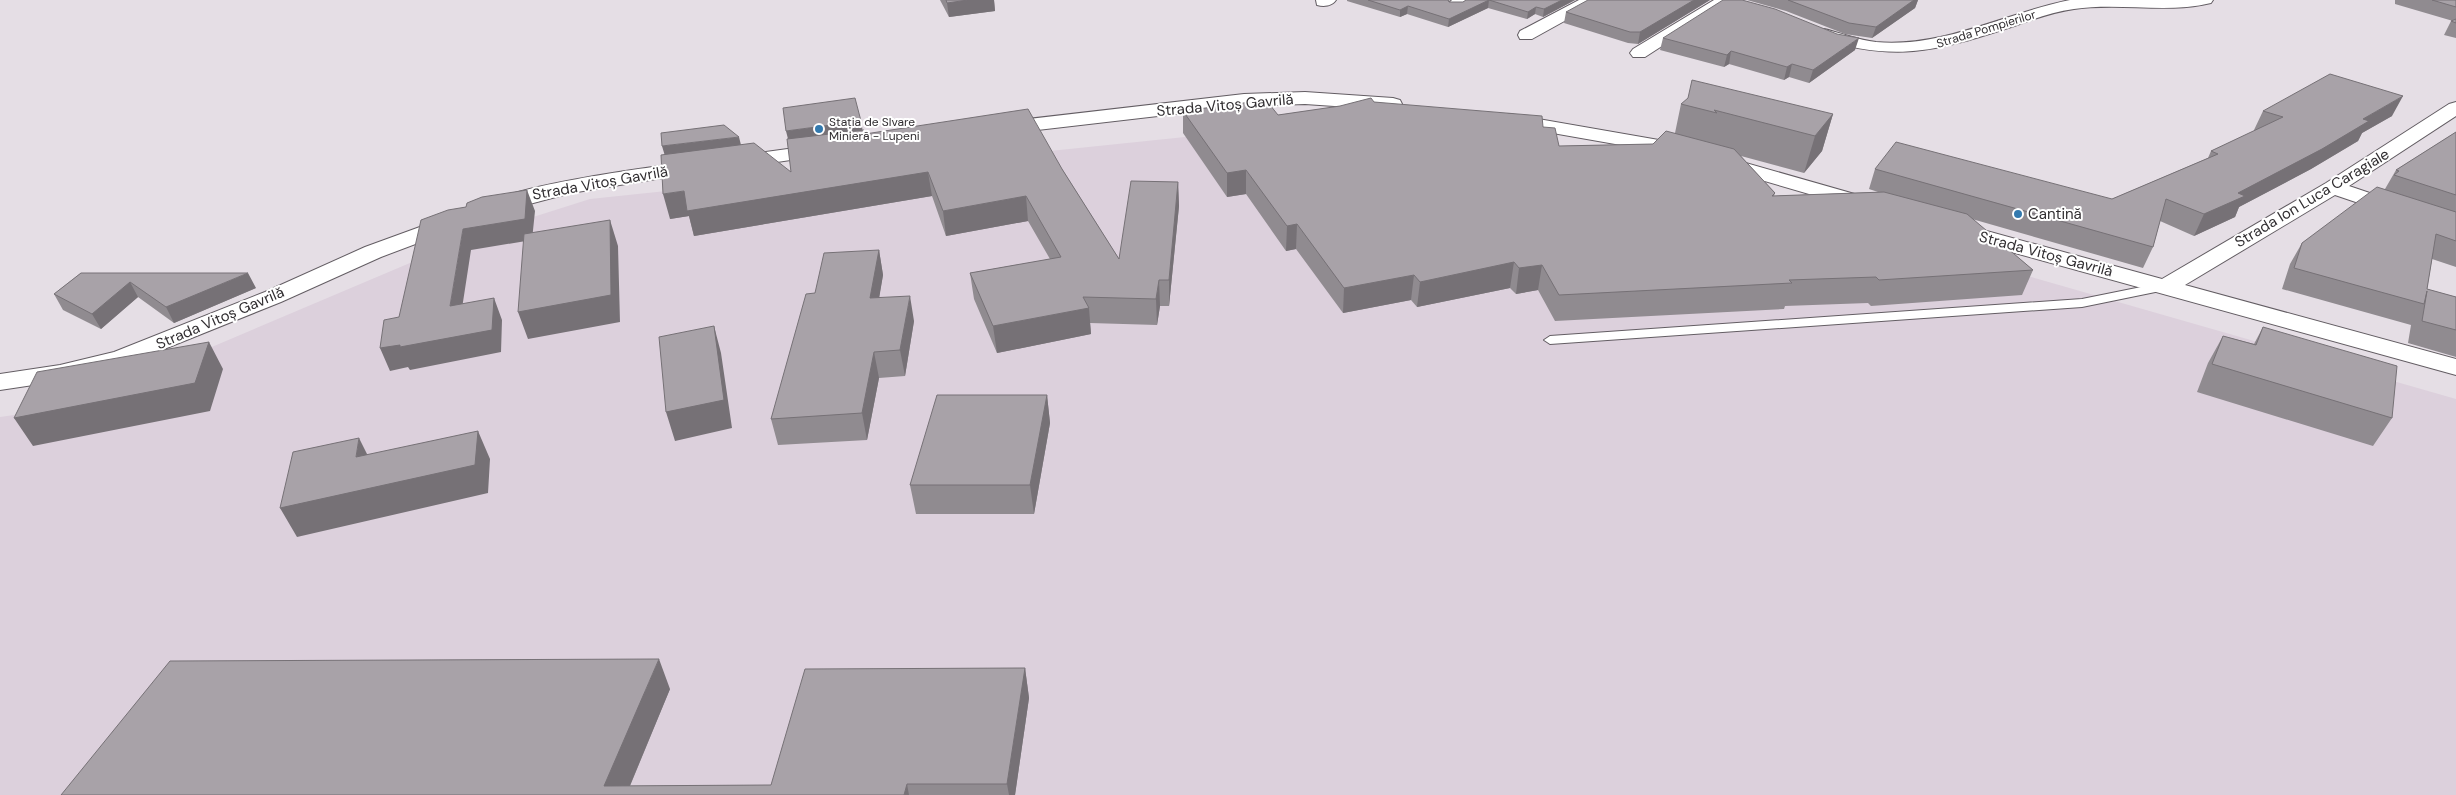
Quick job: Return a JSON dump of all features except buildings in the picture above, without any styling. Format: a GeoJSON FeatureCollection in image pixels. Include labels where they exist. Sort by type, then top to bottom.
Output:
{"type":"FeatureCollection","features":[{"type":"Feature","properties":{"kind":"street"},"geometry":{"type":"LineString","coordinates":[[1526,35],[1591,0]]}},
{"type":"Feature","properties":{"kind":"street","name":"Strada Pompierilor"},"geometry":{"type":"LineString","coordinates":[[1811,29],[1857,44],[1899,49],[1916,48],[1951,41],[2066,6],[2205,0]]}},
{"type":"Feature","properties":{"kind":"street"},"geometry":{"type":"LineString","coordinates":[[1639,53],[1728,1]]}},
{"type":"Feature","properties":{"kind":"street","name":"Strada Vitoș Gavrilă"},"geometry":{"type":"LineString","coordinates":[[977,131],[1274,98],[1363,101],[1416,107]]}},
{"type":"Feature","properties":{"kind":"street","name":"Strada Ion Luca Caragiale"},"geometry":{"type":"LineString","coordinates":[[2167,286],[2333,187],[2456,108]]}},
{"type":"Feature","properties":{"kind":"street"},"geometry":{"type":"LineString","coordinates":[[1484,117],[1627,139],[1676,149],[1885,210]]}},
{"type":"Feature","properties":{"kind":"street","name":"Strada Vitoș Gavrilă"},"geometry":{"type":"LineString","coordinates":[[0,382],[60,373],[123,357],[273,297],[373,252],[534,194],[612,178],[842,148]]}},
{"type":"Feature","properties":{"kind":"street"},"geometry":{"type":"LineString","coordinates":[[2333,187],[2456,228]]}},
{"type":"Feature","properties":{"kind":"street","name":"Strada Vitoș Gavrilă"},"geometry":{"type":"LineString","coordinates":[[1942,226],[2167,286],[2456,367]]}},
{"type":"Feature","properties":{"kind":"lane"},"geometry":{"type":"LineString","coordinates":[[1550,340],[2082,303],[2167,286]]}},
{"type":"Feature","properties":{"kind":"shaded area"},"geometry":{"type":"Polygon","coordinates":[[[1290,126],[1760,199],[2456,399],[2456,795],[0,795],[0,417],[42,411],[134,380],[476,235],[590,199],[1290,126]]]}},
{"type":"Feature","properties":{"kind":"place","name":"Stația de Slvare Minieră - Lupeni"},"geometry":{"type":"Point","coordinates":[819,129]}},
{"type":"Feature","properties":{"kind":"place","name":"Cantină"},"geometry":{"type":"Point","coordinates":[2018,214]}}]}
